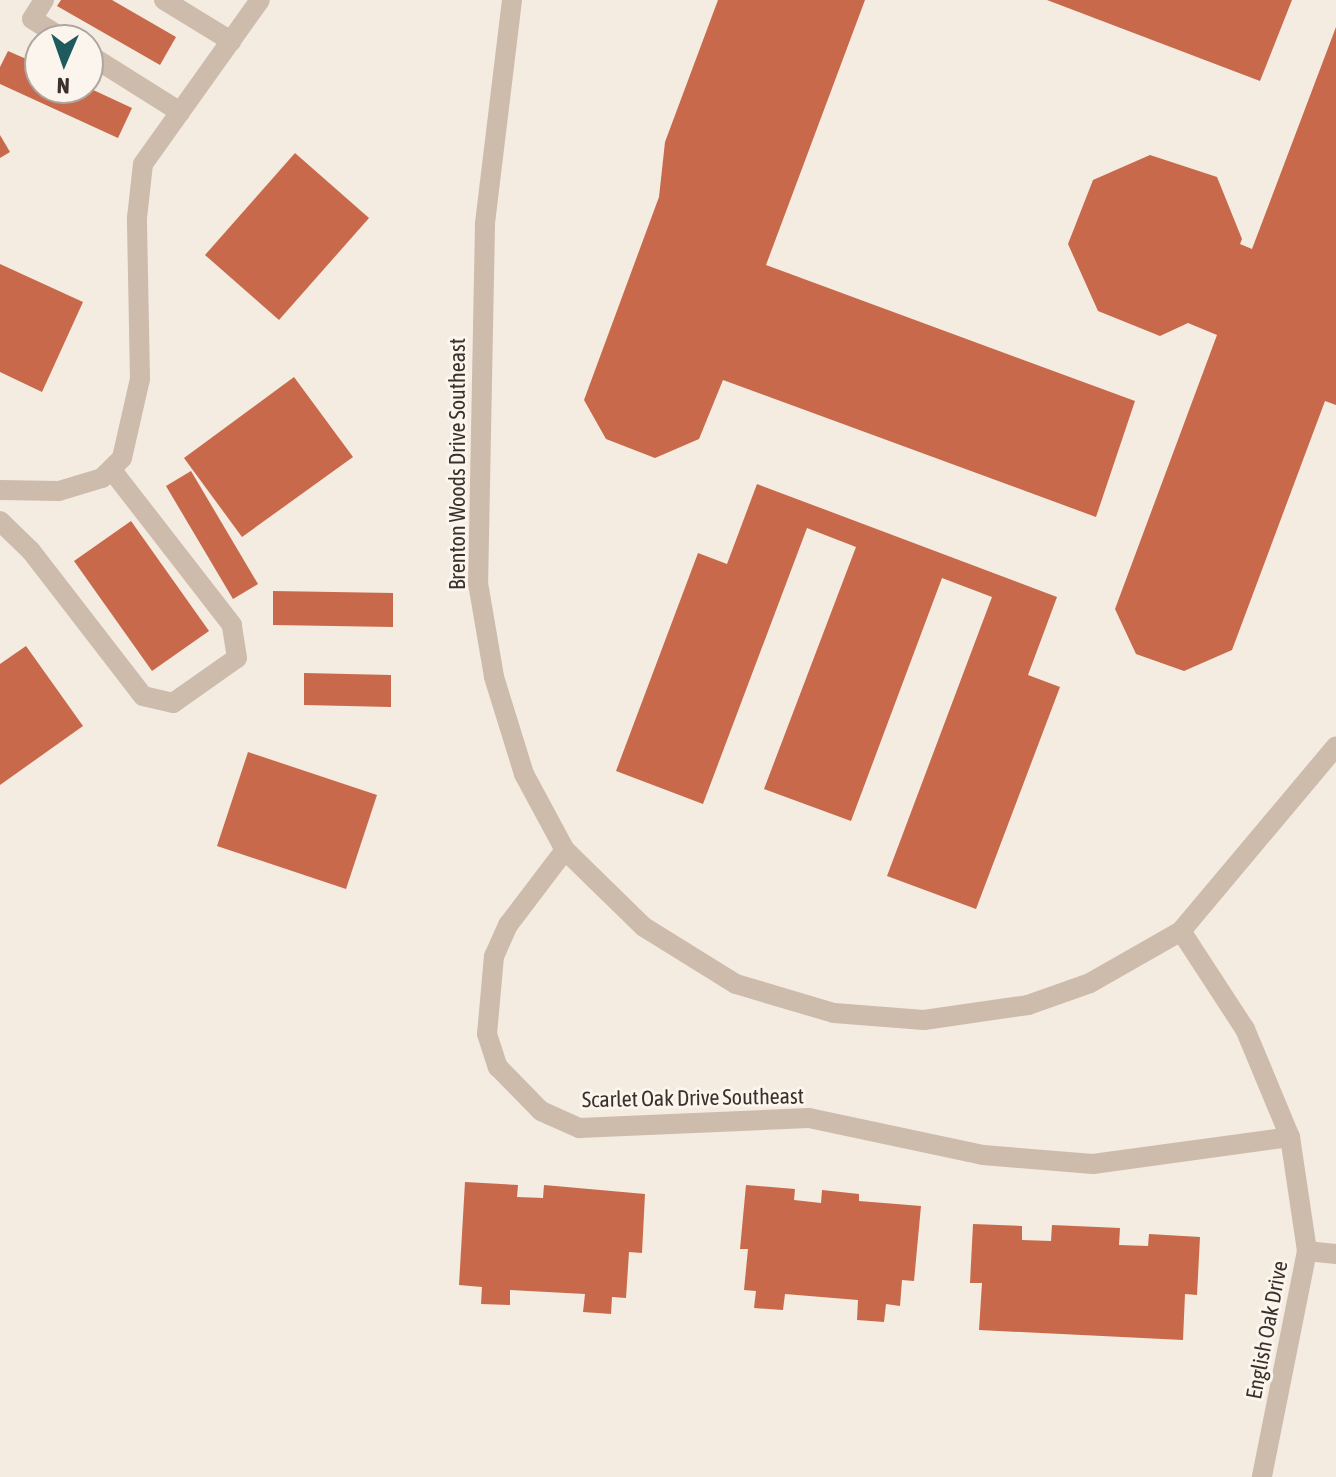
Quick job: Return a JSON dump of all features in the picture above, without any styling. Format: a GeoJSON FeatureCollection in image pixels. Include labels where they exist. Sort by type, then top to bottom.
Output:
{"type":"FeatureCollection","features":[{"type":"Feature","properties":{"kind":"street"},"geometry":{"type":"LineString","coordinates":[[40,24],[32,19],[44,0]]}},
{"type":"Feature","properties":{"kind":"street"},"geometry":{"type":"LineString","coordinates":[[164,0],[231,41]]}},
{"type":"Feature","properties":{"kind":"street"},"geometry":{"type":"LineString","coordinates":[[0,490],[59,491],[102,478],[122,458],[140,379],[137,218],[143,164],[260,0]]}},
{"type":"Feature","properties":{"kind":"street","name":"Brenton Woods Drive Southeast"},"geometry":{"type":"LineString","coordinates":[[512,0],[485,224],[478,583],[494,677],[524,774],[565,850],[644,927],[736,984],[834,1013],[924,1020],[1028,1005],[1090,983],[1181,931],[1336,746]]}},
{"type":"Feature","properties":{"kind":"street"},"geometry":{"type":"LineString","coordinates":[[104,64],[180,112]]}},
{"type":"Feature","properties":{"kind":"street"},"geometry":{"type":"LineString","coordinates":[[0,521],[31,551],[143,696],[173,703],[237,658],[232,625],[111,469]]}},
{"type":"Feature","properties":{"kind":"street","name":"Scarlet Oak Drive Southeast"},"geometry":{"type":"LineString","coordinates":[[565,850],[508,925],[494,956],[487,1034],[498,1067],[541,1111],[579,1128],[809,1118],[983,1155],[1093,1164],[1290,1137]]}},
{"type":"Feature","properties":{"kind":"street","name":"English Oak Drive"},"geometry":{"type":"LineString","coordinates":[[1181,931],[1245,1029],[1290,1137],[1307,1251],[1262,1477]]}},
{"type":"Feature","properties":{"kind":"street"},"geometry":{"type":"LineString","coordinates":[[1307,1251],[1336,1254]]}},
{"type":"Feature","properties":{"kind":"building"},"geometry":{"type":"Polygon","coordinates":[[[61,0],[112,0],[176,37],[160,65],[104,33],[104,24],[88,24],[57,6],[61,0]]]}},
{"type":"Feature","properties":{"kind":"building"},"geometry":{"type":"Polygon","coordinates":[[[718,0],[865,0],[766,265],[1135,401],[1096,517],[723,380],[699,439],[655,458],[606,439],[584,400],[659,197],[665,142],[718,0]]]}},
{"type":"Feature","properties":{"kind":"building"},"geometry":{"type":"Polygon","coordinates":[[[1047,0],[1292,0],[1260,81],[1047,0]]]}},
{"type":"Feature","properties":{"kind":"building"},"geometry":{"type":"Polygon","coordinates":[[[1336,27],[1336,405],[1325,401],[1232,650],[1184,671],[1136,654],[1115,609],[1217,335],[1188,323],[1160,336],[1098,311],[1068,244],[1093,180],[1150,155],[1217,177],[1242,239],[1240,244],[1252,249],[1336,27]]]}},
{"type":"Feature","properties":{"kind":"building"},"geometry":{"type":"Polygon","coordinates":[[[8,51],[24,58],[24,95],[0,84],[0,67],[8,51]]]}},
{"type":"Feature","properties":{"kind":"building"},"geometry":{"type":"Polygon","coordinates":[[[104,95],[132,108],[118,138],[44,104],[104,104],[104,95]]]}},
{"type":"Feature","properties":{"kind":"building"},"geometry":{"type":"Polygon","coordinates":[[[0,135],[10,152],[0,158],[0,135]]]}},
{"type":"Feature","properties":{"kind":"building"},"geometry":{"type":"Polygon","coordinates":[[[295,153],[369,218],[279,320],[205,255],[295,153]]]}},
{"type":"Feature","properties":{"kind":"building"},"geometry":{"type":"Polygon","coordinates":[[[0,264],[83,302],[42,392],[0,372],[0,264]]]}},
{"type":"Feature","properties":{"kind":"building"},"geometry":{"type":"Polygon","coordinates":[[[294,377],[353,457],[242,537],[184,458],[294,377]]]}},
{"type":"Feature","properties":{"kind":"building"},"geometry":{"type":"Polygon","coordinates":[[[191,471],[258,584],[233,599],[166,486],[191,471]]]}},
{"type":"Feature","properties":{"kind":"building"},"geometry":{"type":"Polygon","coordinates":[[[757,484],[1057,597],[1028,675],[1060,687],[976,909],[887,876],[992,597],[942,578],[851,821],[764,789],[856,547],[807,528],[703,804],[616,771],[698,553],[727,564],[757,484]]]}},
{"type":"Feature","properties":{"kind":"building"},"geometry":{"type":"Polygon","coordinates":[[[131,521],[209,631],[152,671],[74,561],[131,521]]]}},
{"type":"Feature","properties":{"kind":"building"},"geometry":{"type":"Polygon","coordinates":[[[273,591],[393,593],[393,627],[273,625],[273,591]]]}},
{"type":"Feature","properties":{"kind":"building"},"geometry":{"type":"Polygon","coordinates":[[[26,646],[83,726],[0,785],[0,664],[26,646]]]}},
{"type":"Feature","properties":{"kind":"building"},"geometry":{"type":"Polygon","coordinates":[[[304,673],[391,675],[391,707],[304,705],[304,673]]]}},
{"type":"Feature","properties":{"kind":"building"},"geometry":{"type":"Polygon","coordinates":[[[248,752],[377,795],[346,889],[217,846],[248,752]]]}},
{"type":"Feature","properties":{"kind":"building"},"geometry":{"type":"Polygon","coordinates":[[[465,1182],[518,1185],[517,1197],[543,1198],[544,1185],[645,1194],[642,1253],[629,1252],[626,1298],[612,1297],[611,1314],[583,1312],[585,1294],[510,1290],[510,1305],[481,1304],[482,1287],[459,1285],[465,1182]]]}},
{"type":"Feature","properties":{"kind":"building"},"geometry":{"type":"Polygon","coordinates":[[[746,1185],[795,1189],[794,1200],[821,1203],[822,1190],[859,1194],[859,1201],[921,1206],[914,1281],[902,1280],[900,1306],[886,1304],[884,1322],[857,1320],[858,1300],[785,1294],[783,1310],[754,1308],[756,1291],[744,1290],[748,1249],[740,1249],[746,1185]]]}},
{"type":"Feature","properties":{"kind":"building"},"geometry":{"type":"Polygon","coordinates":[[[973,1224],[1022,1226],[1022,1240],[1051,1241],[1052,1225],[1120,1228],[1119,1245],[1148,1246],[1149,1234],[1200,1237],[1197,1295],[1185,1294],[1183,1340],[979,1330],[982,1283],[970,1283],[973,1224]]]}}]}
